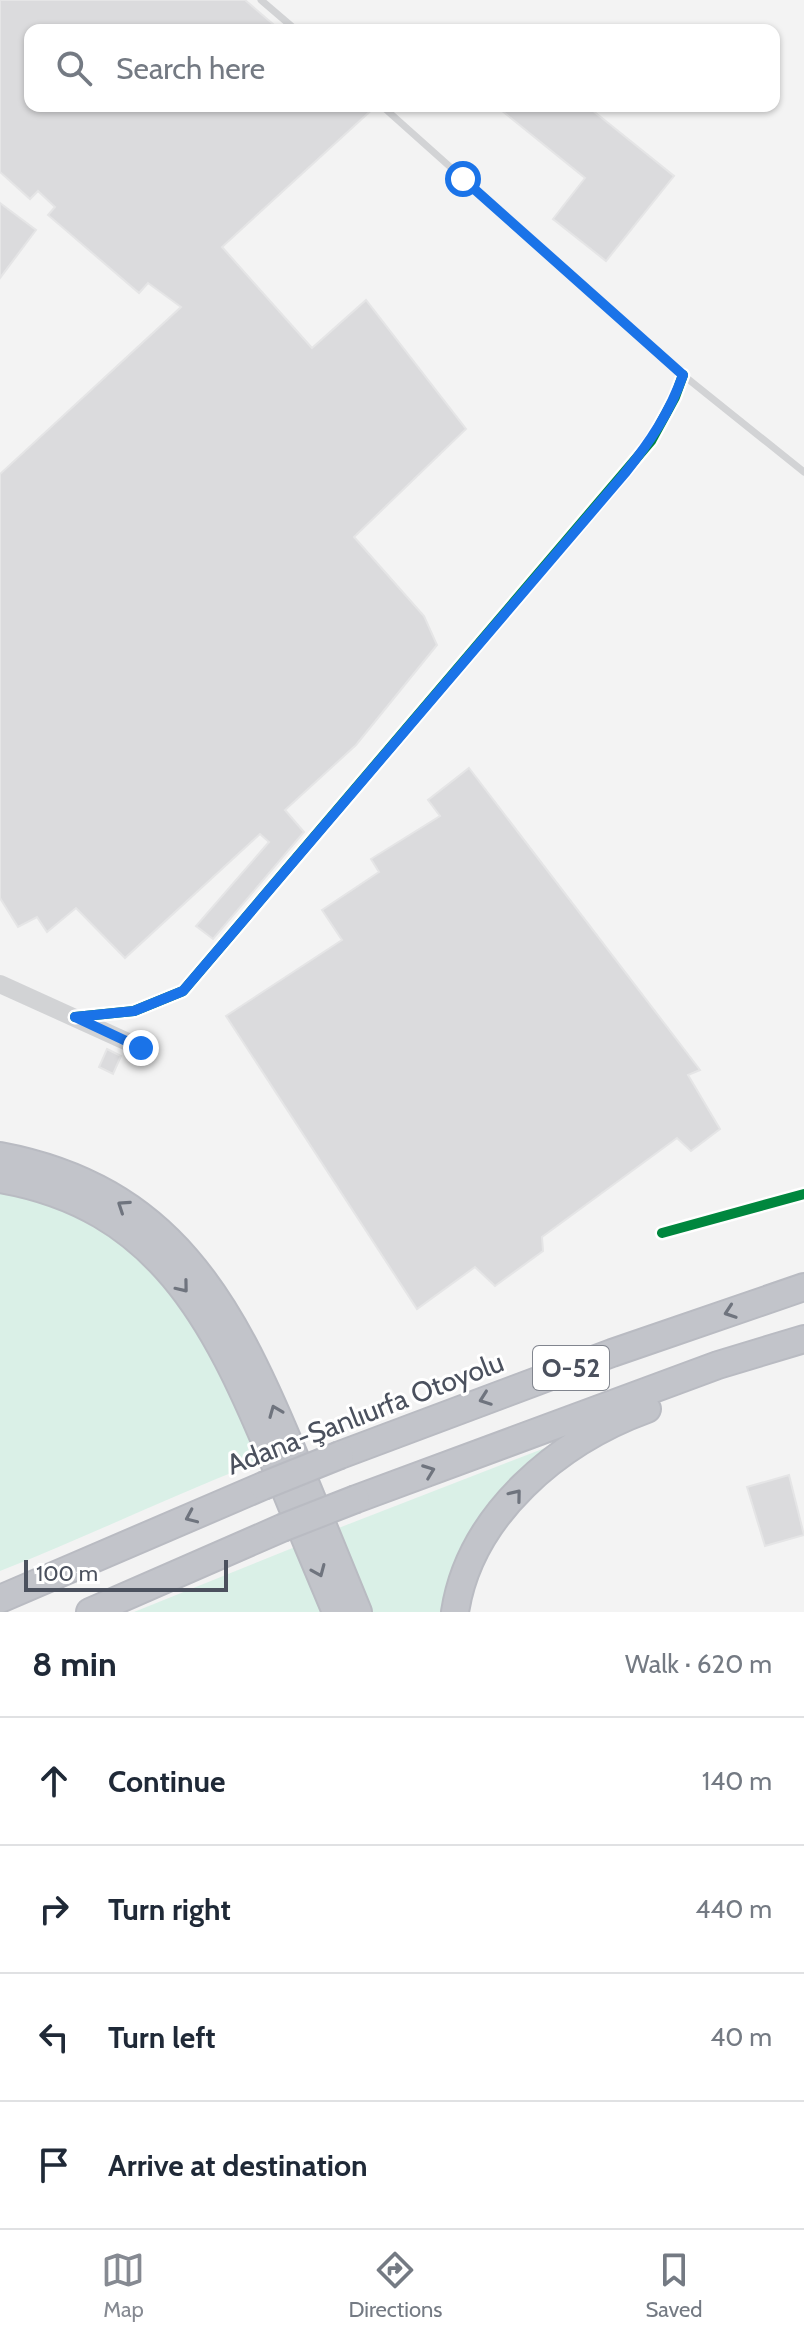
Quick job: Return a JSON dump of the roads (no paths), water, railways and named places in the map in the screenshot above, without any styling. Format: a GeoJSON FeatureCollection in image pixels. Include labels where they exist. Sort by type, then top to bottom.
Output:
{"type":"FeatureCollection","features":[{"type":"Feature","properties":{"kind":"highway"},"geometry":{"type":"LineString","coordinates":[[0,1156],[59,1171],[117,1201],[152,1226],[201,1275],[255,1361],[358,1612]]}},
{"type":"Feature","properties":{"kind":"highway"},"geometry":{"type":"LineString","coordinates":[[0,1179],[53,1192],[109,1220],[152,1253],[183,1286],[213,1328],[239,1378],[336,1612]]}},
{"type":"Feature","properties":{"kind":"highway","name":"Adana-Şanlıurfa Otoyolu"},"geometry":{"type":"LineString","coordinates":[[0,1599],[340,1455],[583,1364],[804,1287]]}},
{"type":"Feature","properties":{"kind":"highway","name":"O-52"},"geometry":{"type":"LineString","coordinates":[[90,1612],[356,1499],[718,1365],[804,1339]]}},
{"type":"Feature","properties":{"kind":"highway"},"geometry":{"type":"LineString","coordinates":[[455,1612],[469,1566],[490,1527],[526,1482],[571,1446],[624,1418],[804,1348]]}},
{"type":"Feature","properties":{"kind":"highway"},"geometry":{"type":"LineString","coordinates":[[0,1582],[104,1555]]}},
{"type":"Feature","properties":{"kind":"street"},"geometry":{"type":"LineString","coordinates":[[75,1017],[134,1011],[183,991],[651,441],[683,375]]}},
{"type":"Feature","properties":{"kind":"street"},"geometry":{"type":"LineString","coordinates":[[0,984],[141,1048]]}},
{"type":"Feature","properties":{"kind":"street"},"geometry":{"type":"LineString","coordinates":[[662,1233],[804,1194]]}},
{"type":"Feature","properties":{"kind":"lane"},"geometry":{"type":"LineString","coordinates":[[261,0],[289,24]]}},
{"type":"Feature","properties":{"kind":"lane"},"geometry":{"type":"LineString","coordinates":[[389,112],[683,375],[804,472]]}}]}
